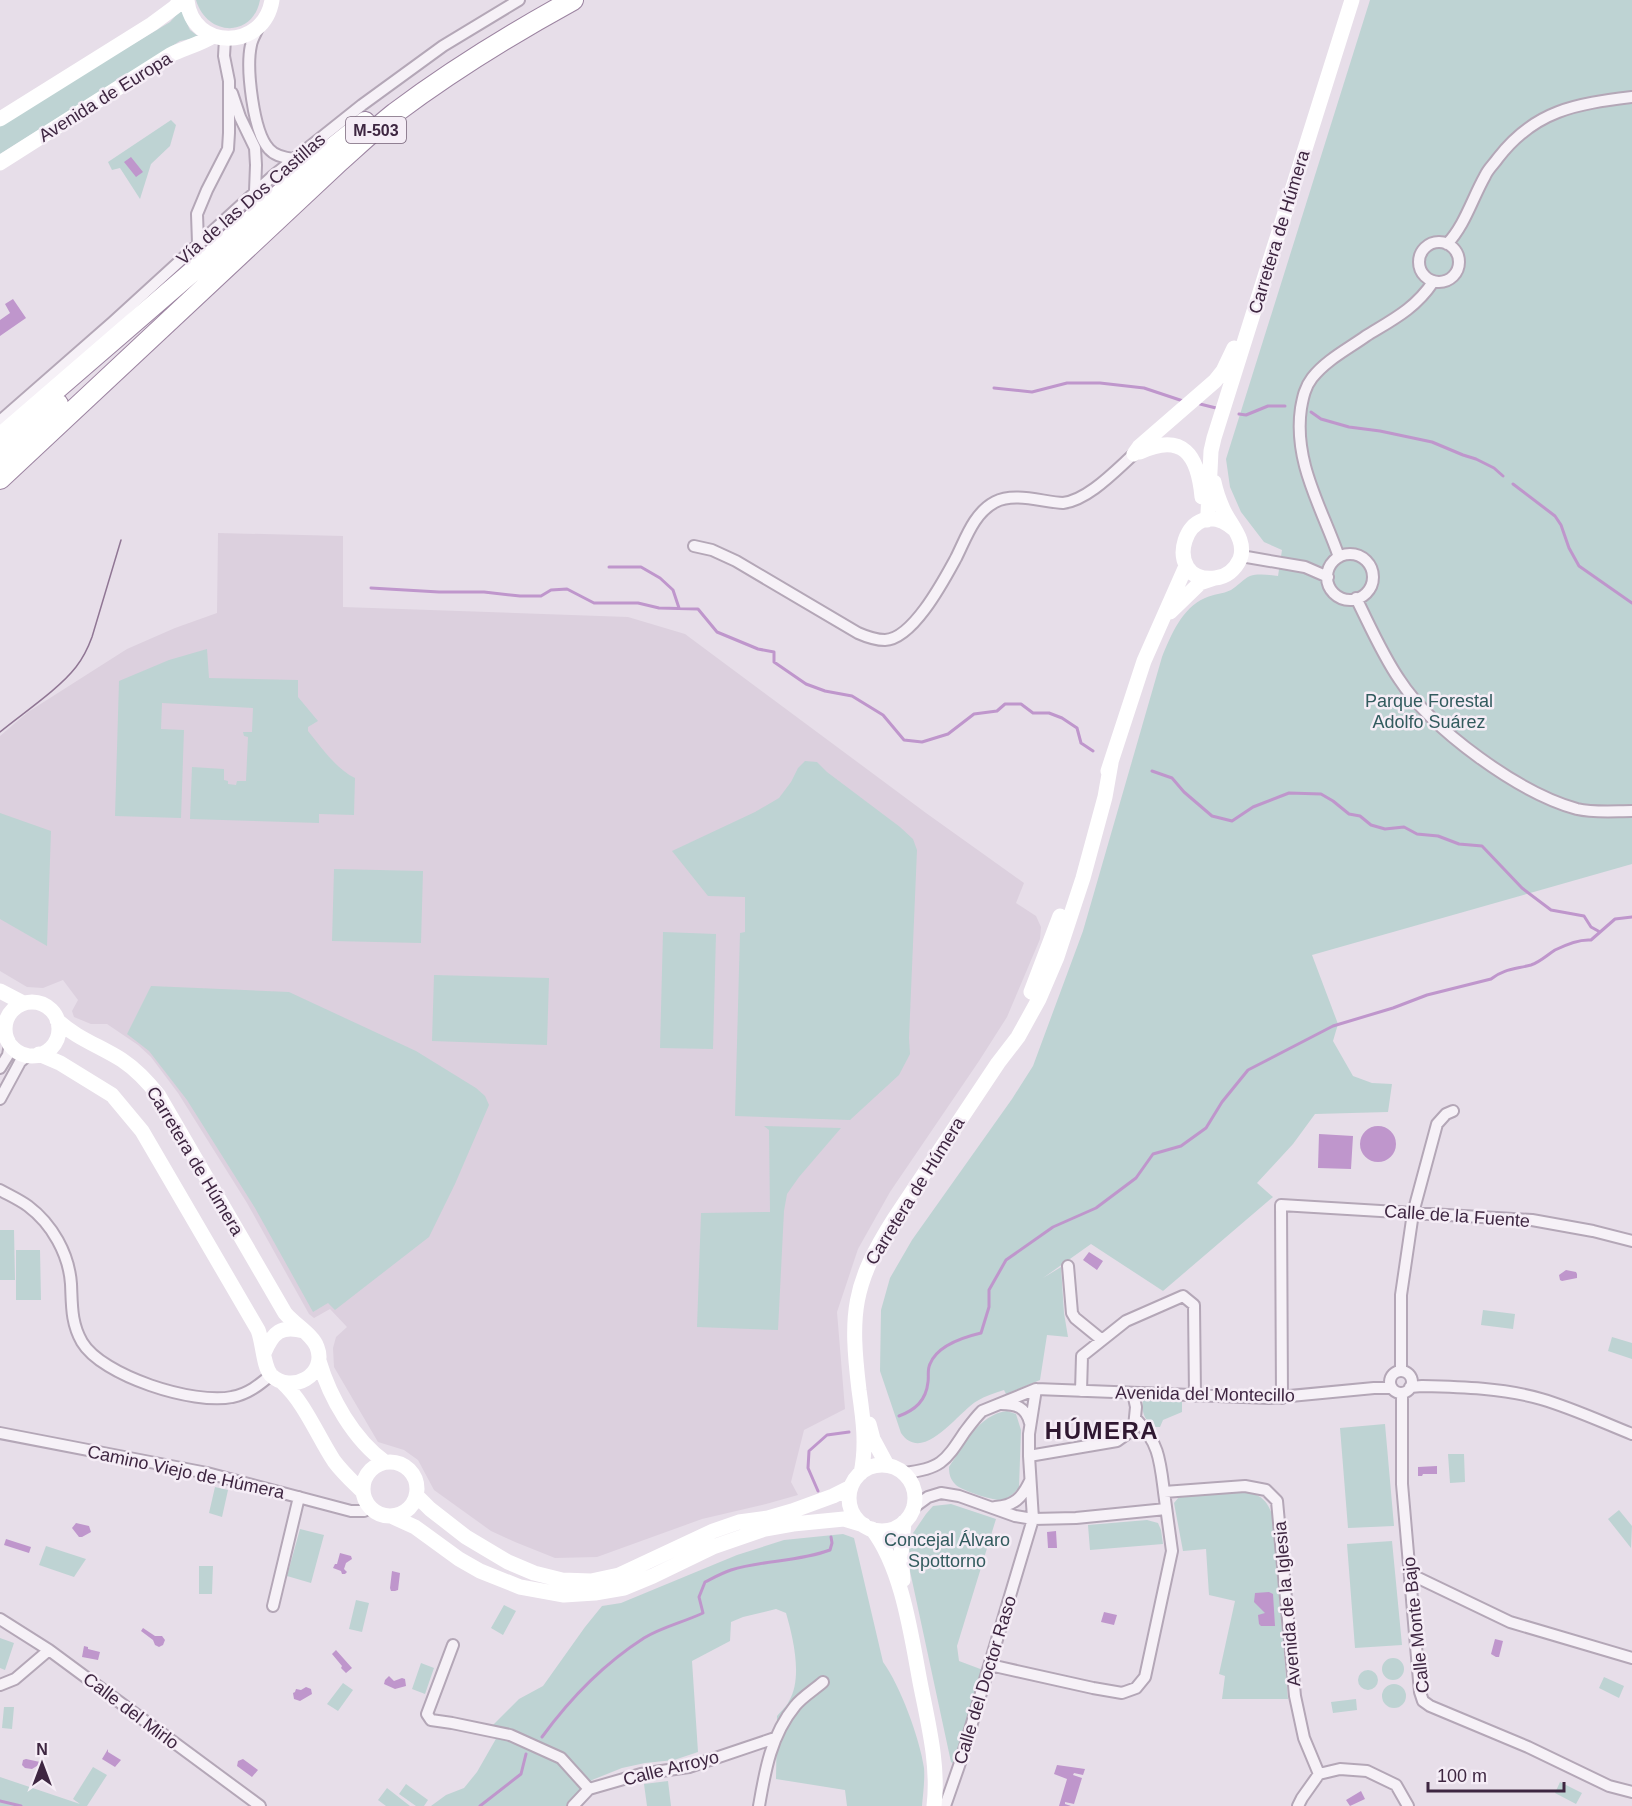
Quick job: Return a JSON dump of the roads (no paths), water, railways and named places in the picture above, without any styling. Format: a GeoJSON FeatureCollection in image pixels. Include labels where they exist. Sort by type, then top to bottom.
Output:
{"type":"FeatureCollection","features":[{"type":"Feature","properties":{"kind":"highway","name":"M-503"},"geometry":{"type":"LineString","coordinates":[[0,438],[206,249],[438,66],[547,0]]}},
{"type":"Feature","properties":{"kind":"highway","name":"M-503"},"geometry":{"type":"LineString","coordinates":[[0,479],[340,161],[394,114],[507,37],[573,0]]}},
{"type":"Feature","properties":{"kind":"highway","name":"M-503"},"geometry":{"type":"LineString","coordinates":[[0,460],[206,249]]}},
{"type":"Feature","properties":{"kind":"highway","name":"M-503"},"geometry":{"type":"LineString","coordinates":[[0,496],[202,289]]}},
{"type":"Feature","properties":{"kind":"street","name":"Avenida de Europa"},"geometry":{"type":"LineString","coordinates":[[0,119],[152,24],[181,0]]}},
{"type":"Feature","properties":{"kind":"street"},"geometry":{"type":"LineString","coordinates":[[187,0],[193,19],[202,29],[219,37],[240,117],[255,148],[255,191]]}},
{"type":"Feature","properties":{"kind":"street"},"geometry":{"type":"LineString","coordinates":[[272,0],[266,19],[258,28],[251,45],[250,79],[255,116],[267,147],[275,154],[294,159]]}},
{"type":"Feature","properties":{"kind":"street","name":"Vía de las Dos Castillas"},"geometry":{"type":"LineString","coordinates":[[0,421],[113,322],[206,249],[255,191],[294,159],[442,46],[519,0]]}},
{"type":"Feature","properties":{"kind":"street","name":"Carretera de Húmera"},"geometry":{"type":"LineString","coordinates":[[1204,521],[1214,438],[1352,0]]}},
{"type":"Feature","properties":{"kind":"street","name":"Avenida de Europa"},"geometry":{"type":"LineString","coordinates":[[0,163],[187,46],[219,37],[237,38],[248,35],[258,28]]}},
{"type":"Feature","properties":{"kind":"street"},"geometry":{"type":"LineString","coordinates":[[206,249],[197,214],[228,149],[229,81]]}},
{"type":"Feature","properties":{"kind":"street"},"geometry":{"type":"LineString","coordinates":[[1447,244],[1458,232],[1485,174],[1511,141],[1540,119],[1560,111],[1594,101],[1632,97]]}},
{"type":"Feature","properties":{"kind":"street"},"geometry":{"type":"LineString","coordinates":[[1436,243],[1447,244],[1457,254],[1458,268],[1448,280],[1433,282],[1421,272],[1418,263],[1420,254],[1426,246],[1436,243]]}},
{"type":"Feature","properties":{"kind":"street"},"geometry":{"type":"LineString","coordinates":[[1340,557],[1327,522],[1310,487],[1304,465],[1299,422],[1304,392],[1312,378],[1328,362],[1401,316],[1424,295],[1433,282]]}},
{"type":"Feature","properties":{"kind":"street"},"geometry":{"type":"LineString","coordinates":[[694,546],[712,550],[736,561],[858,633],[887,640],[905,632],[916,620],[946,576],[972,525],[981,513],[1004,498],[1064,503],[1072,502],[1091,491],[1219,376],[1231,357],[1243,322],[1255,306]]}},
{"type":"Feature","properties":{"kind":"street"},"geometry":{"type":"LineString","coordinates":[[1134,454],[1161,444],[1176,445],[1184,449],[1196,464],[1204,521]]}},
{"type":"Feature","properties":{"kind":"street","name":"Carretera de Húmera"},"geometry":{"type":"LineString","coordinates":[[1210,466],[1216,493],[1234,529]]}},
{"type":"Feature","properties":{"kind":"street"},"geometry":{"type":"LineString","coordinates":[[1214,520],[1225,522],[1234,529],[1241,544],[1241,556],[1232,571],[1222,577],[1204,577],[1194,573],[1186,566],[1183,551],[1184,540],[1190,530],[1204,521],[1214,520]]}},
{"type":"Feature","properties":{"kind":"street"},"geometry":{"type":"LineString","coordinates":[[1353,554],[1370,565],[1373,578],[1363,596],[1343,598],[1332,590],[1328,577],[1331,565],[1340,557],[1353,554]]}},
{"type":"Feature","properties":{"kind":"street"},"geometry":{"type":"LineString","coordinates":[[1241,556],[1305,567],[1328,577]]}},
{"type":"Feature","properties":{"kind":"street","name":"Carretera de Húmera"},"geometry":{"type":"LineString","coordinates":[[861,1473],[865,1443],[854,1328],[857,1298],[865,1272],[879,1242],[894,1218],[998,1063],[1018,1037],[1039,999],[1058,957],[1083,878],[1106,797],[1111,763],[1144,661],[1186,566]]}},
{"type":"Feature","properties":{"kind":"street","name":"Carretera de Húmera"},"geometry":{"type":"LineString","coordinates":[[1162,621],[1200,583],[1217,578]]}},
{"type":"Feature","properties":{"kind":"street"},"geometry":{"type":"LineString","coordinates":[[1356,598],[1399,681],[1430,717],[1494,768],[1550,800],[1580,810],[1632,811]]}},
{"type":"Feature","properties":{"kind":"street"},"geometry":{"type":"LineString","coordinates":[[0,991],[23,1003]]}},
{"type":"Feature","properties":{"kind":"street"},"geometry":{"type":"LineString","coordinates":[[0,1068],[8,1054],[5,1036],[6,1021],[14,1008],[23,1003],[36,1002],[46,1006],[57,1020],[58,1032],[54,1044],[45,1052],[21,1062],[0,1099]]}},
{"type":"Feature","properties":{"kind":"street","name":"Carretera de Húmera"},"geometry":{"type":"LineString","coordinates":[[57,1020],[74,1034],[123,1061],[145,1078],[159,1096],[285,1313],[304,1332]]}},
{"type":"Feature","properties":{"kind":"street"},"geometry":{"type":"LineString","coordinates":[[5,1036],[18,1052],[34,1055]]}},
{"type":"Feature","properties":{"kind":"street","name":"Carretera de Húmera"},"geometry":{"type":"LineString","coordinates":[[34,1055],[60,1063],[112,1095],[127,1111],[142,1131],[258,1330],[264,1353]]}},
{"type":"Feature","properties":{"kind":"street"},"geometry":{"type":"LineString","coordinates":[[1453,1112],[1446,1114],[1437,1124],[1413,1214],[1401,1295],[1401,1371],[1407,1373],[1401,1386],[1495,1390],[1542,1399],[1632,1434]]}},
{"type":"Feature","properties":{"kind":"street"},"geometry":{"type":"LineString","coordinates":[[0,1190],[30,1208],[56,1237],[70,1273],[72,1319],[77,1333],[94,1356],[111,1368],[150,1386],[191,1396],[230,1398],[246,1394],[276,1378],[294,1384],[305,1380],[314,1372],[319,1361]]}},
{"type":"Feature","properties":{"kind":"street","name":"Calle de la Fuente"},"geometry":{"type":"LineString","coordinates":[[1282,1398],[1281,1205],[1532,1221],[1593,1231],[1632,1241]]}},
{"type":"Feature","properties":{"kind":"street"},"geometry":{"type":"LineString","coordinates":[[1068,1266],[1072,1313],[1102,1340]]}},
{"type":"Feature","properties":{"kind":"street"},"geometry":{"type":"LineString","coordinates":[[1081,1391],[1082,1356],[1126,1321],[1183,1296],[1194,1305],[1195,1396]]}},
{"type":"Feature","properties":{"kind":"street"},"geometry":{"type":"LineString","coordinates":[[363,1492],[336,1464],[292,1391],[266,1367],[264,1353],[270,1338],[282,1330],[294,1329],[304,1332],[313,1339],[318,1349],[323,1375],[345,1416],[363,1443],[386,1462]]}},
{"type":"Feature","properties":{"kind":"street","name":"Avenida del Montecillo"},"geometry":{"type":"LineString","coordinates":[[1036,1389],[1282,1398],[1401,1386]]}},
{"type":"Feature","properties":{"kind":"street","name":"Calle Monte Bajo"},"geometry":{"type":"LineString","coordinates":[[1401,1386],[1402,1484],[1420,1692],[1424,1701],[1430,1706],[1528,1747],[1609,1786],[1632,1792]]}},
{"type":"Feature","properties":{"kind":"street"},"geometry":{"type":"LineString","coordinates":[[904,1473],[922,1471],[940,1464],[982,1411],[1036,1389]]}},
{"type":"Feature","properties":{"kind":"street"},"geometry":{"type":"LineString","coordinates":[[1033,1519],[1029,1456],[1030,1425],[1036,1389]]}},
{"type":"Feature","properties":{"kind":"street"},"geometry":{"type":"LineString","coordinates":[[1029,1456],[1118,1440],[1131,1431],[1136,1419],[1133,1393]]}},
{"type":"Feature","properties":{"kind":"street","name":"Carretera de Húmera"},"geometry":{"type":"LineString","coordinates":[[861,1399],[873,1439],[887,1465]]}},
{"type":"Feature","properties":{"kind":"street"},"geometry":{"type":"LineString","coordinates":[[998,1404],[1017,1405],[1028,1416],[1030,1425]]}},
{"type":"Feature","properties":{"kind":"street"},"geometry":{"type":"LineString","coordinates":[[990,1665],[1122,1693],[1136,1688],[1145,1677],[1172,1551],[1157,1449],[1150,1435],[1136,1419]]}},
{"type":"Feature","properties":{"kind":"street"},"geometry":{"type":"LineString","coordinates":[[1131,1431],[1150,1435]]}},
{"type":"Feature","properties":{"kind":"street","name":"Camino Viejo de Húmera"},"geometry":{"type":"LineString","coordinates":[[0,1433],[207,1473],[351,1511],[370,1508]]}},
{"type":"Feature","properties":{"kind":"street"},"geometry":{"type":"LineString","coordinates":[[392,1516],[409,1508],[416,1495],[416,1482],[412,1473],[405,1466],[395,1462],[386,1462],[374,1467],[366,1475],[363,1492],[370,1508],[415,1527],[459,1559],[480,1571],[520,1587],[564,1595],[624,1588],[653,1576],[712,1547],[792,1517],[851,1486],[861,1473],[873,1466],[887,1465],[904,1473],[913,1485],[915,1497],[913,1508]]}},
{"type":"Feature","properties":{"kind":"street"},"geometry":{"type":"LineString","coordinates":[[989,1507],[1014,1504],[1023,1495],[1030,1481]]}},
{"type":"Feature","properties":{"kind":"street"},"geometry":{"type":"LineString","coordinates":[[851,1486],[850,1507],[855,1517],[882,1542],[905,1607]]}},
{"type":"Feature","properties":{"kind":"street","name":"Avenida de la Iglesia"},"geometry":{"type":"LineString","coordinates":[[1164,1492],[1245,1486],[1266,1490],[1277,1501],[1295,1696],[1304,1738],[1319,1774]]}},
{"type":"Feature","properties":{"kind":"street"},"geometry":{"type":"LineString","coordinates":[[416,1495],[466,1537],[508,1562],[534,1573],[562,1580],[591,1581],[619,1575],[712,1531],[739,1522],[792,1517],[844,1519],[884,1530],[895,1528],[904,1522],[913,1508],[928,1497],[941,1493],[959,1496],[1015,1516],[1033,1519],[1076,1518],[1166,1509]]}},
{"type":"Feature","properties":{"kind":"street"},"geometry":{"type":"LineString","coordinates":[[273,1606],[299,1497]]}},
{"type":"Feature","properties":{"kind":"street","name":"Calle del Doctor Raso"},"geometry":{"type":"LineString","coordinates":[[945,1806],[958,1770],[1033,1519]]}},
{"type":"Feature","properties":{"kind":"street"},"geometry":{"type":"LineString","coordinates":[[904,1522],[901,1555],[905,1607],[935,1765],[934,1806]]}},
{"type":"Feature","properties":{"kind":"street"},"geometry":{"type":"LineString","coordinates":[[1410,1574],[1510,1622],[1632,1658]]}},
{"type":"Feature","properties":{"kind":"street","name":"Calle del Mirlo"},"geometry":{"type":"LineString","coordinates":[[0,1619],[49,1650],[260,1806]]}},
{"type":"Feature","properties":{"kind":"street"},"geometry":{"type":"LineString","coordinates":[[453,1645],[427,1717],[431,1720],[452,1722],[505,1734],[561,1758],[589,1789],[573,1806]]}},
{"type":"Feature","properties":{"kind":"street"},"geometry":{"type":"LineString","coordinates":[[0,1685],[15,1679],[49,1650]]}},
{"type":"Feature","properties":{"kind":"street"},"geometry":{"type":"LineString","coordinates":[[759,1806],[766,1767],[775,1738],[795,1706],[823,1682]]}},
{"type":"Feature","properties":{"kind":"street","name":"Calle Arroyo"},"geometry":{"type":"LineString","coordinates":[[589,1789],[641,1774],[689,1767],[775,1738]]}},
{"type":"Feature","properties":{"kind":"street"},"geometry":{"type":"LineString","coordinates":[[1298,1806],[1319,1774],[1340,1769],[1367,1771],[1396,1785],[1408,1806]]}},
{"type":"Feature","properties":{"kind":"waterway"},"geometry":{"type":"LineString","coordinates":[[994,388],[1032,392],[1067,383],[1100,383],[1144,388],[1183,401]]}},
{"type":"Feature","properties":{"kind":"waterway"},"geometry":{"type":"LineString","coordinates":[[1200,404],[1216,408]]}},
{"type":"Feature","properties":{"kind":"waterway"},"geometry":{"type":"LineString","coordinates":[[1239,414],[1246,415],[1268,406],[1285,406]]}},
{"type":"Feature","properties":{"kind":"waterway"},"geometry":{"type":"LineString","coordinates":[[1311,412],[1321,419],[1349,427],[1432,442],[1476,459],[1494,468],[1503,476]]}},
{"type":"Feature","properties":{"kind":"waterway"},"geometry":{"type":"LineString","coordinates":[[1513,484],[1555,516],[1579,566],[1632,603]]}},
{"type":"Feature","properties":{"kind":"waterway"},"geometry":{"type":"LineString","coordinates":[[609,567],[641,567],[660,578],[673,590],[679,608]]}},
{"type":"Feature","properties":{"kind":"waterway"},"geometry":{"type":"LineString","coordinates":[[371,588],[484,592],[520,596],[541,596],[551,590],[567,589],[594,603],[638,603],[659,608],[698,609],[717,632],[758,649],[774,652],[774,662],[806,684],[825,691],[852,696],[883,715],[904,740],[922,742],[948,734],[974,714],[997,711],[1005,704],[1021,704],[1033,713],[1049,713],[1062,718],[1077,728],[1081,743],[1093,751]]}},
{"type":"Feature","properties":{"kind":"waterway"},"geometry":{"type":"LineString","coordinates":[[1152,771],[1172,778],[1184,792],[1212,816],[1232,821],[1253,807],[1289,793],[1321,794],[1349,814],[1360,816],[1371,825],[1385,829],[1404,827],[1417,834],[1438,836],[1459,844],[1482,846],[1522,888],[1551,910],[1584,916],[1591,927],[1600,932]]}},
{"type":"Feature","properties":{"kind":"waterway"},"geometry":{"type":"LineString","coordinates":[[899,1416],[915,1408],[922,1400],[927,1389],[929,1366],[939,1352],[959,1340],[981,1333],[989,1307],[989,1290],[1006,1260],[1053,1227],[1096,1208],[1136,1178],[1153,1154],[1181,1146],[1206,1128],[1222,1102],[1248,1070],[1333,1026],[1427,995],[1491,979],[1505,971],[1531,965],[1563,946],[1577,941],[1591,940],[1615,919],[1632,917]]}},
{"type":"Feature","properties":{"kind":"waterway"},"geometry":{"type":"LineString","coordinates":[[818,1491],[808,1468],[809,1451],[827,1435],[849,1432]]}},
{"type":"Feature","properties":{"kind":"waterway"},"geometry":{"type":"LineString","coordinates":[[542,1737],[588,1683],[615,1659],[651,1634],[703,1613],[699,1597],[705,1582],[743,1567],[806,1557],[830,1550],[831,1537]]}},
{"type":"Feature","properties":{"kind":"waterway"},"geometry":{"type":"LineString","coordinates":[[480,1806],[521,1774],[526,1754]]}},
{"type":"Feature","properties":{"kind":"waterway"},"geometry":{"type":"LineString","coordinates":[[0,1801],[21,1806]]}},
{"type":"Feature","properties":{"kind":"tram line"},"geometry":{"type":"LineString","coordinates":[[0,732],[60,684],[81,660],[92,637],[121,540]]}},
{"type":"Feature","properties":{"kind":"district","name":"HÚMERA"},"geometry":{"type":"Point","coordinates":[1102,1431]}},
{"type":"Feature","properties":{"kind":"park label","name":"Parque Forestal Adolfo Suárez"},"geometry":{"type":"Point","coordinates":[1429,711]}},
{"type":"Feature","properties":{"kind":"park label","name":"Concejal Álvaro Spottorno"},"geometry":{"type":"Point","coordinates":[947,1550]}}]}
